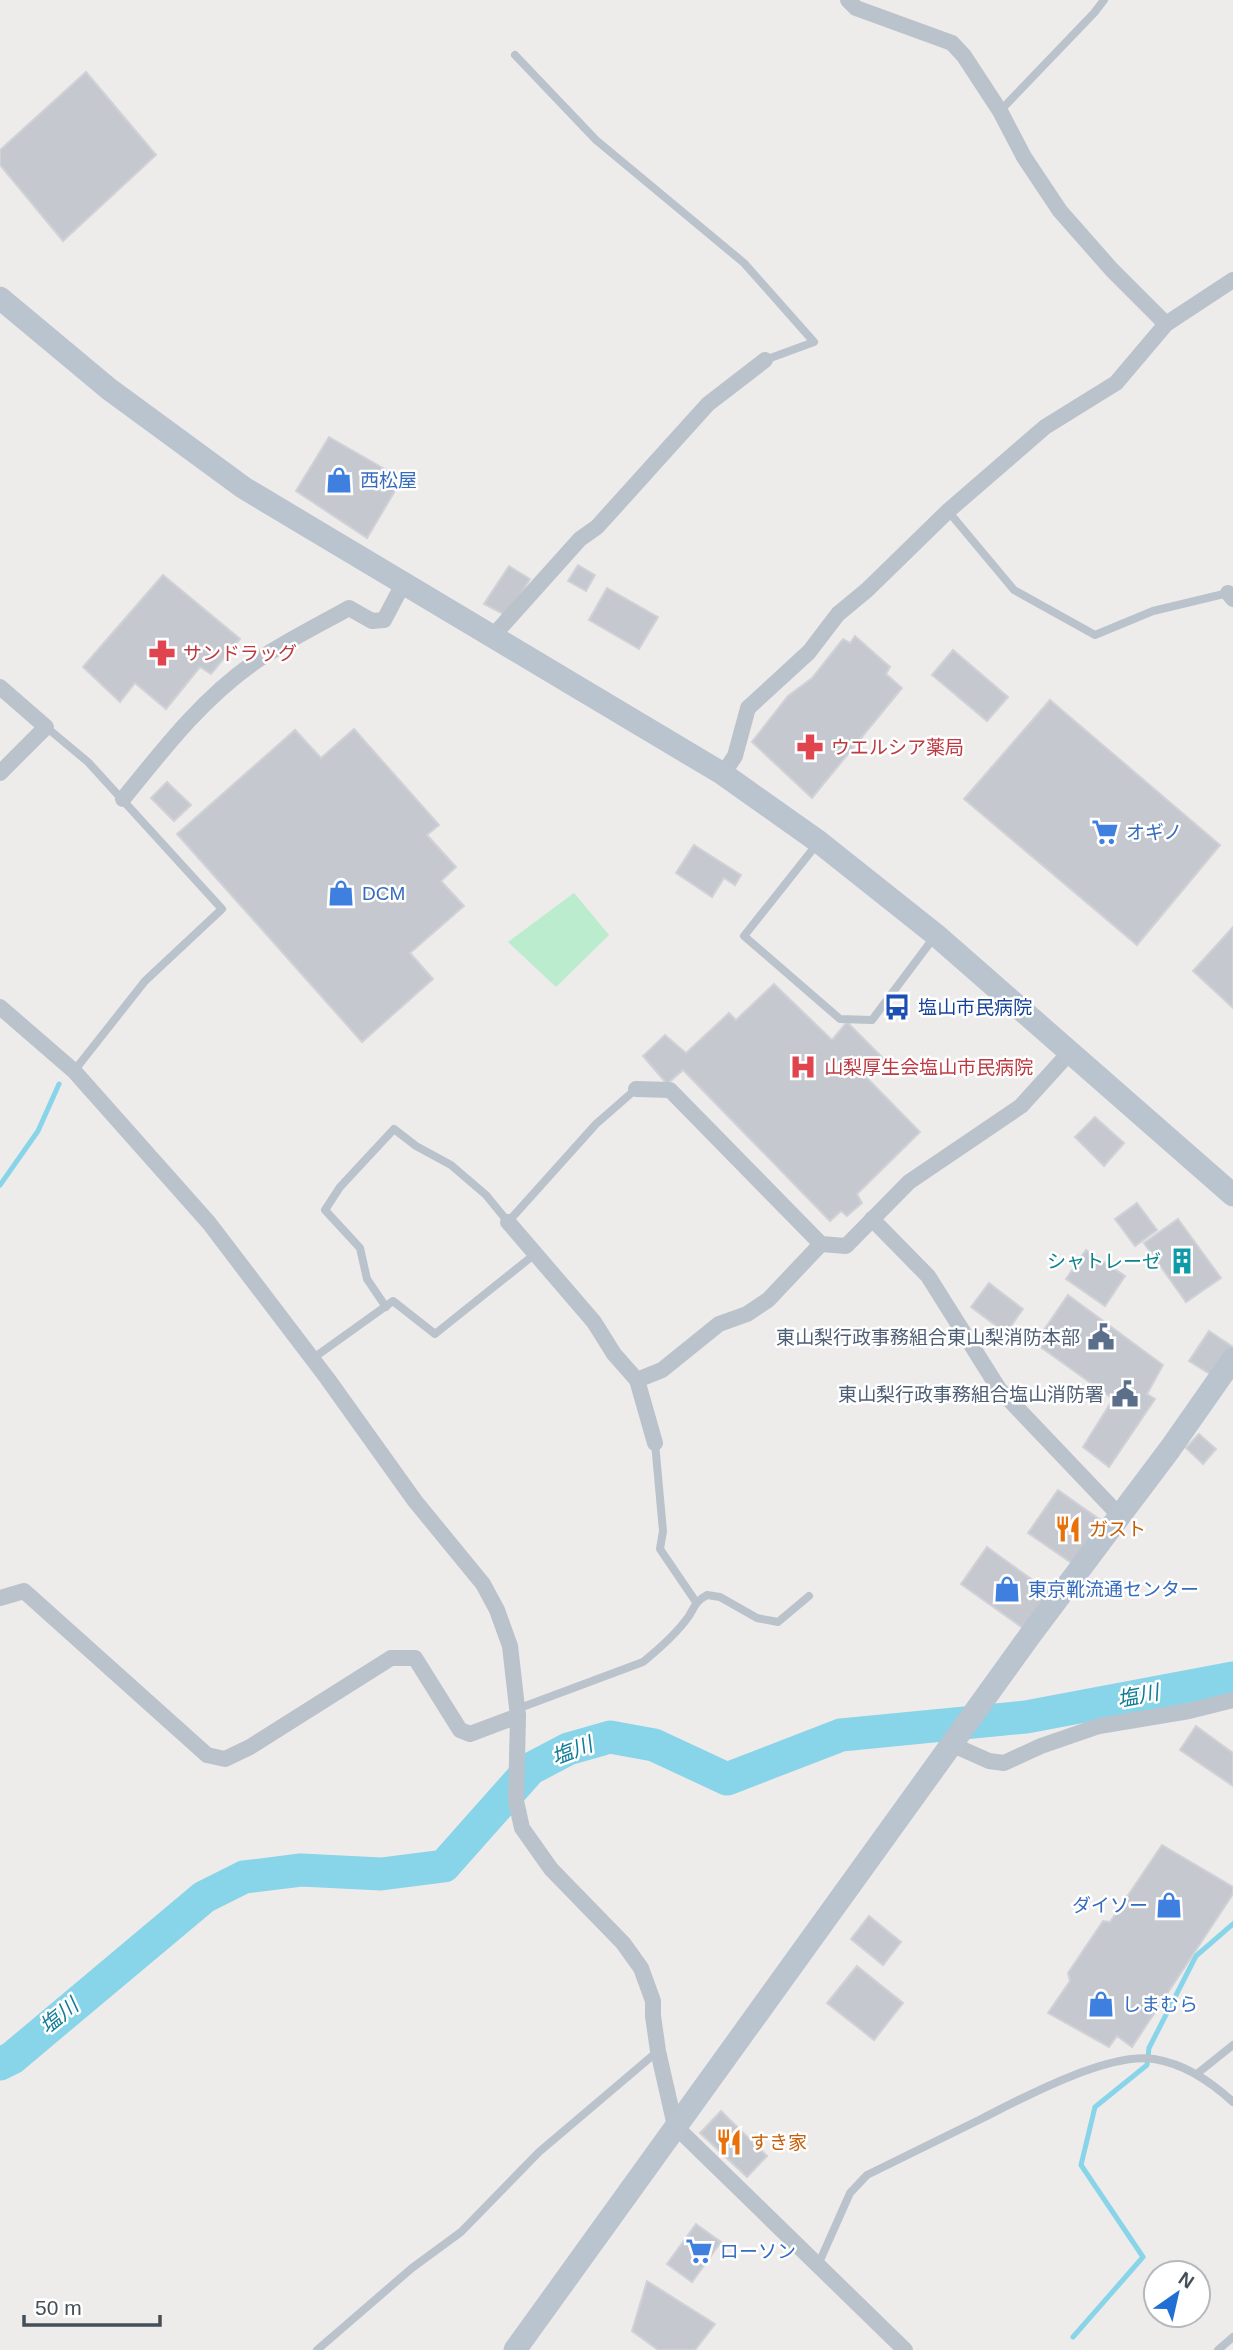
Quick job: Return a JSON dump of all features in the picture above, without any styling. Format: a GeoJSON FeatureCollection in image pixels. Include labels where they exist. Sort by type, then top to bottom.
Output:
{"type":"FeatureCollection","features":[{"type":"Feature","properties":{"kind":"street"},"geometry":{"type":"LineString","coordinates":[[848,0],[856,8],[952,43],[1000,111],[1024,157],[1060,211],[1112,270],[1166,324]]}},
{"type":"Feature","properties":{"kind":"street"},"geometry":{"type":"LineString","coordinates":[[723,774],[735,756],[748,708],[808,652],[838,614],[867,590],[948,511],[1045,427],[1116,383],[1166,324],[1233,280]]}},
{"type":"Feature","properties":{"kind":"street"},"geometry":{"type":"LineString","coordinates":[[0,298],[109,389],[244,488],[723,774],[819,842],[936,935],[1233,1195]]}},
{"type":"Feature","properties":{"kind":"street"},"geometry":{"type":"LineString","coordinates":[[492,637],[580,538],[597,527],[708,404],[765,360]]}},
{"type":"Feature","properties":{"kind":"street"},"geometry":{"type":"LineString","coordinates":[[122,799],[167,744],[217,693],[253,663],[349,608],[372,621],[384,620],[403,584]]}},
{"type":"Feature","properties":{"kind":"street"},"geometry":{"type":"LineString","coordinates":[[0,687],[47,727],[0,773]]}},
{"type":"Feature","properties":{"kind":"street"},"geometry":{"type":"LineString","coordinates":[[0,1007],[74,1071],[209,1223],[415,1501],[483,1584],[497,1610],[510,1646],[518,1713],[516,1801],[522,1828],[551,1869],[623,1943],[641,1968],[653,2001],[658,2051],[675,2126],[905,2350]]}},
{"type":"Feature","properties":{"kind":"street"},"geometry":{"type":"LineString","coordinates":[[636,1089],[670,1090],[821,1244],[846,1246],[909,1182],[1021,1106],[1070,1052]]}},
{"type":"Feature","properties":{"kind":"street"},"geometry":{"type":"LineString","coordinates":[[872,1219],[928,1276],[999,1390],[1119,1515]]}},
{"type":"Feature","properties":{"kind":"street"},"geometry":{"type":"LineString","coordinates":[[508,1222],[594,1322],[614,1354],[637,1380],[655,1443]]}},
{"type":"Feature","properties":{"kind":"street"},"geometry":{"type":"LineString","coordinates":[[637,1380],[662,1370],[719,1324],[747,1314],[768,1300],[821,1244]]}},
{"type":"Feature","properties":{"kind":"street"},"geometry":{"type":"LineString","coordinates":[[514,2350],[1233,1359]]}},
{"type":"Feature","properties":{"kind":"street"},"geometry":{"type":"LineString","coordinates":[[0,1598],[24,1591],[207,1755],[225,1759],[250,1747],[391,1658],[415,1658],[460,1730],[470,1734],[518,1713]]}},
{"type":"Feature","properties":{"kind":"street"},"geometry":{"type":"LineString","coordinates":[[953,1745],[989,1761],[1004,1763],[1041,1746],[1099,1726],[1189,1711],[1233,1700]]}},
{"type":"Feature","properties":{"kind":"lane"},"geometry":{"type":"LineString","coordinates":[[1000,111],[1104,0]]}},
{"type":"Feature","properties":{"kind":"lane"},"geometry":{"type":"LineString","coordinates":[[515,55],[596,140],[744,263],[814,342],[765,360]]}},
{"type":"Feature","properties":{"kind":"lane"},"geometry":{"type":"LineString","coordinates":[[948,511],[1014,590],[1094,635],[1153,611],[1231,596]]}},
{"type":"Feature","properties":{"kind":"lane"},"geometry":{"type":"LineString","coordinates":[[47,727],[88,762],[222,909],[145,981],[74,1071]]}},
{"type":"Feature","properties":{"kind":"lane"},"geometry":{"type":"LineString","coordinates":[[819,842],[744,936],[840,1019],[872,1020],[936,935]]}},
{"type":"Feature","properties":{"kind":"lane"},"geometry":{"type":"LineString","coordinates":[[386,1307],[367,1279],[360,1248],[325,1210],[340,1187],[394,1129],[416,1146],[451,1165],[486,1195],[508,1222],[596,1124],[636,1089]]}},
{"type":"Feature","properties":{"kind":"lane"},"geometry":{"type":"LineString","coordinates":[[312,1359],[393,1301],[435,1334],[535,1254]]}},
{"type":"Feature","properties":{"kind":"lane"},"geometry":{"type":"LineString","coordinates":[[655,1443],[663,1531],[660,1549],[696,1602]]}},
{"type":"Feature","properties":{"kind":"lane"},"geometry":{"type":"LineString","coordinates":[[518,1713],[643,1662],[660,1649],[696,1602],[707,1595],[720,1597],[757,1618],[778,1622],[809,1596]]}},
{"type":"Feature","properties":{"kind":"lane"},"geometry":{"type":"LineString","coordinates":[[1198,2073],[1233,2045]]}},
{"type":"Feature","properties":{"kind":"lane"},"geometry":{"type":"LineString","coordinates":[[317,2350],[412,2268],[461,2232],[539,2152],[658,2051]]}},
{"type":"Feature","properties":{"kind":"lane"},"geometry":{"type":"LineString","coordinates":[[818,2265],[850,2193],[867,2175],[1046,2087],[1093,2068],[1140,2058],[1155,2059],[1198,2073],[1233,2102]]}},
{"type":"Feature","properties":{"kind":"lane"},"geometry":{"type":"LineString","coordinates":[[1218,2350],[1232,2339]]}},
{"type":"Feature","properties":{"kind":"green space"},"geometry":{"type":"Polygon","coordinates":[[[574,893],[609,935],[556,987],[508,942],[574,893]]]}},
{"type":"Feature","properties":{"kind":"building"},"geometry":{"type":"Polygon","coordinates":[[[86,72],[156,155],[63,241],[0,165],[0,150],[86,72]]]}},
{"type":"Feature","properties":{"kind":"building"},"geometry":{"type":"Polygon","coordinates":[[[329,437],[402,479],[367,538],[296,491],[329,437]]]}},
{"type":"Feature","properties":{"kind":"building"},"geometry":{"type":"Polygon","coordinates":[[[578,565],[595,575],[586,591],[568,581],[578,565]]]}},
{"type":"Feature","properties":{"kind":"building"},"geometry":{"type":"Polygon","coordinates":[[[509,566],[530,579],[507,616],[484,604],[509,566]]]}},
{"type":"Feature","properties":{"kind":"building","name":"サンドラッグ"},"geometry":{"type":"Polygon","coordinates":[[[163,575],[240,639],[211,674],[200,667],[166,709],[135,683],[120,702],[83,667],[163,575]]]}},
{"type":"Feature","properties":{"kind":"building"},"geometry":{"type":"Polygon","coordinates":[[[607,588],[658,617],[639,649],[589,620],[607,588]]]}},
{"type":"Feature","properties":{"kind":"building"},"geometry":{"type":"Polygon","coordinates":[[[855,636],[890,667],[886,674],[902,688],[812,798],[752,742],[788,696],[812,678],[843,639],[850,643],[855,636]]]}},
{"type":"Feature","properties":{"kind":"building"},"geometry":{"type":"Polygon","coordinates":[[[953,650],[1008,697],[987,721],[932,675],[953,650]]]}},
{"type":"Feature","properties":{"kind":"building","name":"オギノ"},"geometry":{"type":"Polygon","coordinates":[[[1050,700],[1220,845],[1137,945],[964,799],[1050,700]]]}},
{"type":"Feature","properties":{"kind":"building","name":"DCM"},"geometry":{"type":"Polygon","coordinates":[[[354,729],[439,825],[427,835],[456,867],[441,881],[464,906],[410,953],[433,979],[362,1042],[177,834],[295,730],[321,758],[354,729]]]}},
{"type":"Feature","properties":{"kind":"building"},"geometry":{"type":"Polygon","coordinates":[[[167,782],[191,805],[174,821],[151,798],[167,782]]]}},
{"type":"Feature","properties":{"kind":"building"},"geometry":{"type":"Polygon","coordinates":[[[694,845],[741,875],[735,885],[724,878],[712,897],[676,873],[694,845]]]}},
{"type":"Feature","properties":{"kind":"building"},"geometry":{"type":"Polygon","coordinates":[[[1233,927],[1233,1008],[1193,971],[1233,927]]]}},
{"type":"Feature","properties":{"kind":"building"},"geometry":{"type":"Polygon","coordinates":[[[774,984],[832,1040],[847,1022],[884,1059],[867,1078],[920,1132],[857,1194],[862,1203],[847,1216],[841,1211],[830,1221],[683,1070],[667,1084],[643,1056],[665,1035],[686,1053],[729,1013],[736,1020],[774,984]]]}},
{"type":"Feature","properties":{"kind":"building"},"geometry":{"type":"Polygon","coordinates":[[[1095,1117],[1124,1143],[1104,1166],[1075,1137],[1095,1117]]]}},
{"type":"Feature","properties":{"kind":"building"},"geometry":{"type":"Polygon","coordinates":[[[1137,1203],[1157,1230],[1135,1246],[1115,1219],[1137,1203]]]}},
{"type":"Feature","properties":{"kind":"building","name":"シャトレーゼ"},"geometry":{"type":"Polygon","coordinates":[[[1178,1219],[1221,1278],[1186,1302],[1144,1243],[1178,1219]]]}},
{"type":"Feature","properties":{"kind":"building"},"geometry":{"type":"Polygon","coordinates":[[[1086,1250],[1125,1276],[1105,1306],[1066,1279],[1086,1250]]]}},
{"type":"Feature","properties":{"kind":"building"},"geometry":{"type":"Polygon","coordinates":[[[989,1283],[1023,1309],[1006,1333],[971,1307],[989,1283]]]}},
{"type":"Feature","properties":{"kind":"building"},"geometry":{"type":"Polygon","coordinates":[[[1068,1295],[1163,1365],[1147,1394],[1155,1399],[1109,1467],[1083,1447],[1113,1399],[1035,1343],[1068,1295]]]}},
{"type":"Feature","properties":{"kind":"building"},"geometry":{"type":"Polygon","coordinates":[[[1209,1331],[1233,1347],[1213,1376],[1189,1361],[1209,1331]]]}},
{"type":"Feature","properties":{"kind":"building"},"geometry":{"type":"Polygon","coordinates":[[[1199,1434],[1216,1449],[1203,1464],[1186,1448],[1199,1434]]]}},
{"type":"Feature","properties":{"kind":"building","name":"ガスト"},"geometry":{"type":"Polygon","coordinates":[[[1058,1490],[1109,1526],[1079,1568],[1028,1533],[1058,1490]]]}},
{"type":"Feature","properties":{"kind":"building","name":"東京靴流通センター"},"geometry":{"type":"Polygon","coordinates":[[[987,1547],[1053,1595],[1027,1631],[961,1584],[987,1547]]]}},
{"type":"Feature","properties":{"kind":"building"},"geometry":{"type":"Polygon","coordinates":[[[1196,1726],[1233,1753],[1233,1786],[1180,1750],[1196,1726]]]}},
{"type":"Feature","properties":{"kind":"building"},"geometry":{"type":"Polygon","coordinates":[[[1162,1845],[1233,1887],[1233,1894],[1132,2047],[1117,2036],[1109,2047],[1048,2013],[1070,1981],[1068,1973],[1103,1921],[1110,1922],[1162,1845]]]}},
{"type":"Feature","properties":{"kind":"building"},"geometry":{"type":"Polygon","coordinates":[[[869,1916],[901,1942],[883,1965],[851,1939],[869,1916]]]}},
{"type":"Feature","properties":{"kind":"building"},"geometry":{"type":"Polygon","coordinates":[[[857,1966],[903,2003],[874,2040],[827,2003],[857,1966]]]}},
{"type":"Feature","properties":{"kind":"building"},"geometry":{"type":"Polygon","coordinates":[[[721,2111],[767,2156],[747,2177],[700,2133],[721,2111]]]}},
{"type":"Feature","properties":{"kind":"building"},"geometry":{"type":"Polygon","coordinates":[[[696,2224],[721,2242],[692,2282],[667,2264],[696,2224]]]}},
{"type":"Feature","properties":{"kind":"building"},"geometry":{"type":"Polygon","coordinates":[[[647,2281],[715,2324],[695,2350],[658,2350],[632,2331],[647,2281]]]}},
{"type":"Feature","properties":{"kind":"waterway"},"geometry":{"type":"LineString","coordinates":[[0,1185],[38,1131],[59,1084]]}},
{"type":"Feature","properties":{"kind":"waterway","name":"塩川"},"geometry":{"type":"LineString","coordinates":[[0,2064],[12,2058],[204,1897],[244,1877],[301,1870],[381,1874],[444,1866],[530,1769],[568,1749],[610,1737],[654,1745],[727,1779],[841,1735],[1026,1717],[1233,1678]]}},
{"type":"Feature","properties":{"kind":"waterway"},"geometry":{"type":"LineString","coordinates":[[1073,2337],[1143,2257],[1081,2165],[1095,2107],[1147,2065],[1149,2048],[1196,1956],[1233,1924]]}},
{"type":"Feature","properties":{"kind":"place","name":"西松屋"},"geometry":{"type":"Point","coordinates":[339,480]}},
{"type":"Feature","properties":{"kind":"place","name":"サンドラッグ"},"geometry":{"type":"Point","coordinates":[162,653]}},
{"type":"Feature","properties":{"kind":"place","name":"ウエルシア薬局"},"geometry":{"type":"Point","coordinates":[810,747]}},
{"type":"Feature","properties":{"kind":"place","name":"オギノ"},"geometry":{"type":"Point","coordinates":[1105,832]}},
{"type":"Feature","properties":{"kind":"place","name":"DCM"},"geometry":{"type":"Point","coordinates":[341,893]}},
{"type":"Feature","properties":{"kind":"place","name":"塩山市民病院"},"geometry":{"type":"Point","coordinates":[897,1007]}},
{"type":"Feature","properties":{"kind":"place","name":"山梨厚生会塩山市民病院"},"geometry":{"type":"Point","coordinates":[803,1067]}},
{"type":"Feature","properties":{"kind":"place","name":"シャトレーゼ"},"geometry":{"type":"Point","coordinates":[1182,1261]}},
{"type":"Feature","properties":{"kind":"place","name":"東山梨行政事務組合東山梨消防本部"},"geometry":{"type":"Point","coordinates":[1101,1337]}},
{"type":"Feature","properties":{"kind":"place","name":"東山梨行政事務組合塩山消防署"},"geometry":{"type":"Point","coordinates":[1125,1394]}},
{"type":"Feature","properties":{"kind":"place","name":"ガスト"},"geometry":{"type":"Point","coordinates":[1068,1529]}},
{"type":"Feature","properties":{"kind":"place","name":"東京靴流通センター"},"geometry":{"type":"Point","coordinates":[1007,1589]}},
{"type":"Feature","properties":{"kind":"place","name":"ダイソー"},"geometry":{"type":"Point","coordinates":[1169,1905]}},
{"type":"Feature","properties":{"kind":"place","name":"しまむら"},"geometry":{"type":"Point","coordinates":[1101,2004]}},
{"type":"Feature","properties":{"kind":"place","name":"すき家"},"geometry":{"type":"Point","coordinates":[729,2142]}},
{"type":"Feature","properties":{"kind":"place","name":"ローソン"},"geometry":{"type":"Point","coordinates":[699,2251]}}]}
